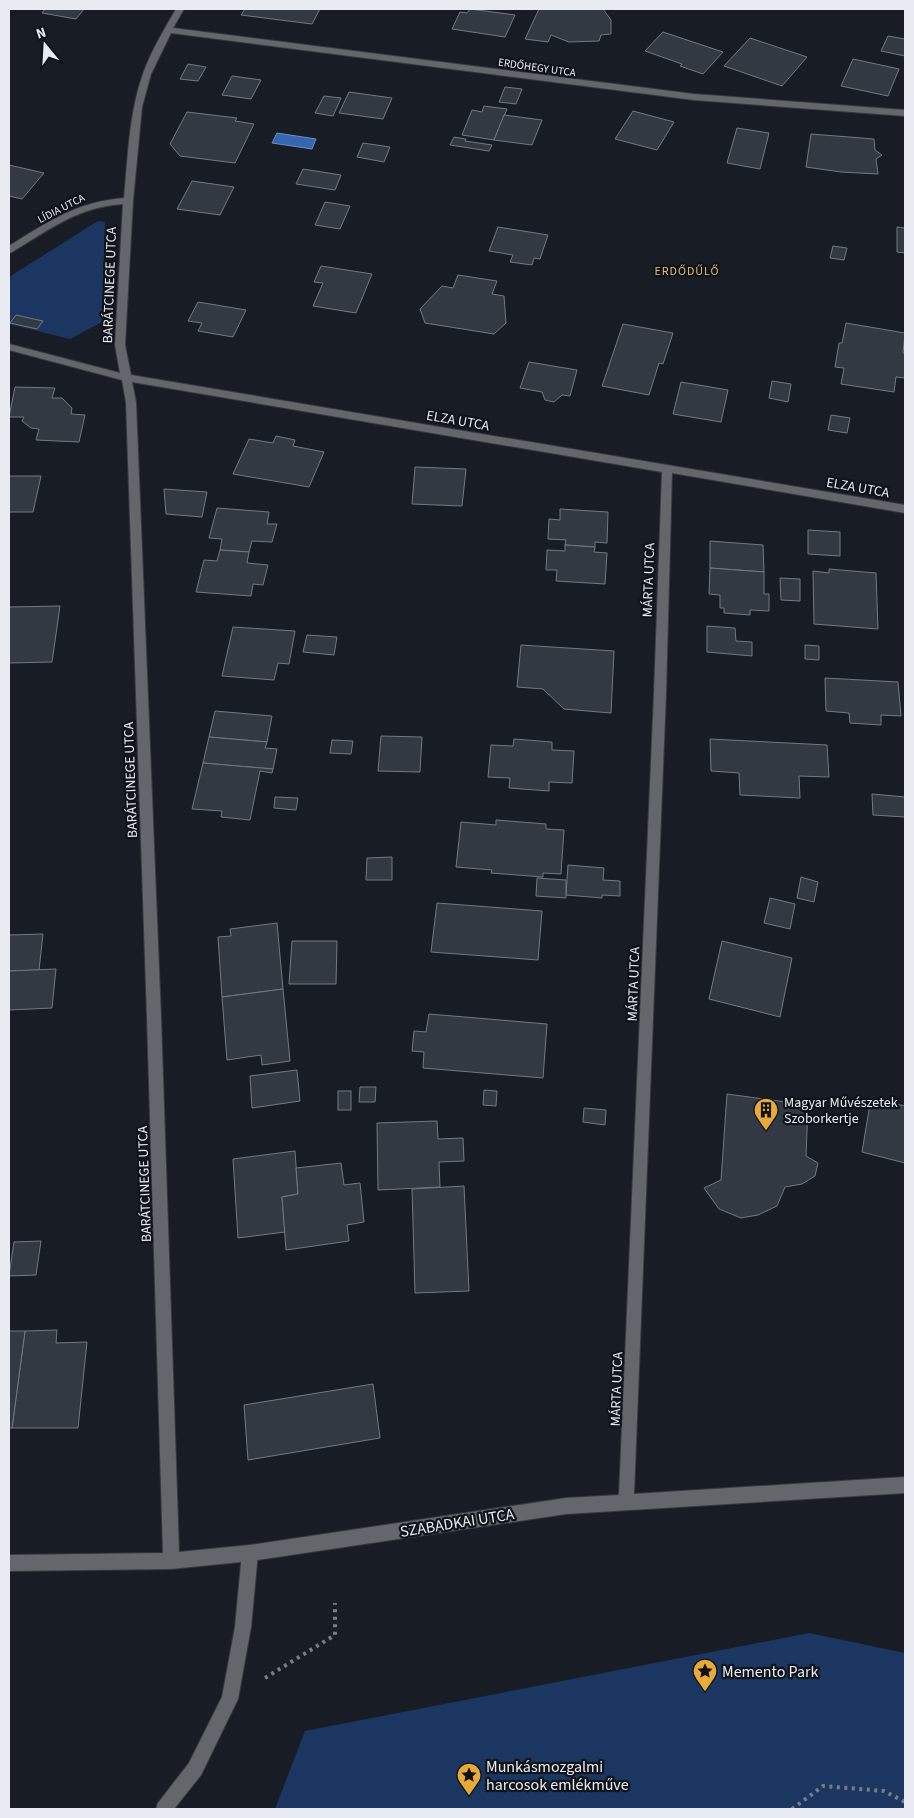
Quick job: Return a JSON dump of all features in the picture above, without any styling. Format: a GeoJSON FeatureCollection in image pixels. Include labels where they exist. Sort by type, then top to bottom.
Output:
{"type":"FeatureCollection","features":[{"type":"Feature","properties":{"kind":"street","name":"BARÁTCINEGE UTCA"},"geometry":{"type":"LineString","coordinates":[[171,1560],[132,402],[120,345],[128,201],[138,106],[147,74],[180,9]]}},
{"type":"Feature","properties":{"kind":"street","name":"ERDŐHEGY UTCA"},"geometry":{"type":"LineString","coordinates":[[168,30],[684,96],[905,113]]}},
{"type":"Feature","properties":{"kind":"street","name":"LÍDIA UTCA"},"geometry":{"type":"LineString","coordinates":[[9,250],[88,206],[106,202],[128,201]]}},
{"type":"Feature","properties":{"kind":"street","name":"ELZA UTCA"},"geometry":{"type":"LineString","coordinates":[[9,348],[127,378],[905,509]]}},
{"type":"Feature","properties":{"kind":"street","name":"MÁRTA UTCA"},"geometry":{"type":"LineString","coordinates":[[626,1501],[659,713],[667,469]]}},
{"type":"Feature","properties":{"kind":"street","name":"SZABADKAI UTCA"},"geometry":{"type":"LineString","coordinates":[[9,1564],[171,1560],[250,1553],[566,1506],[905,1485]]}},
{"type":"Feature","properties":{"kind":"street"},"geometry":{"type":"LineString","coordinates":[[164,1809],[195,1769],[230,1699],[243,1627],[250,1553]]}},
{"type":"Feature","properties":{"kind":"path"},"geometry":{"type":"LineString","coordinates":[[230,1699],[335,1635],[335,1603]]}},
{"type":"Feature","properties":{"kind":"path"},"geometry":{"type":"LineString","coordinates":[[792,1809],[823,1786],[884,1791],[905,1802]]}},
{"type":"Feature","properties":{"kind":"shaded area"},"geometry":{"type":"Polygon","coordinates":[[[277,133],[316,139],[312,149],[272,143],[277,133]]]}},
{"type":"Feature","properties":{"kind":"shaded area"},"geometry":{"type":"Polygon","coordinates":[[[98,221],[105,222],[102,322],[70,339],[9,324],[9,277],[98,221]]]}},
{"type":"Feature","properties":{"kind":"shaded area","name":"Memento Park"},"geometry":{"type":"Polygon","coordinates":[[[809,1633],[905,1653],[905,1809],[275,1809],[305,1731],[809,1633]]]}},
{"type":"Feature","properties":{"kind":"building"},"geometry":{"type":"Polygon","coordinates":[[[45,9],[84,9],[76,19],[42,13],[45,9]]]}},
{"type":"Feature","properties":{"kind":"building"},"geometry":{"type":"Polygon","coordinates":[[[245,9],[320,9],[312,24],[241,15],[245,9]]]}},
{"type":"Feature","properties":{"kind":"building"},"geometry":{"type":"Polygon","coordinates":[[[470,9],[515,15],[505,37],[452,29],[460,12],[467,13],[470,9]]]}},
{"type":"Feature","properties":{"kind":"building"},"geometry":{"type":"Polygon","coordinates":[[[539,9],[603,9],[611,20],[611,34],[601,35],[599,41],[569,42],[551,35],[548,42],[525,39],[539,9]]]}},
{"type":"Feature","properties":{"kind":"building"},"geometry":{"type":"Polygon","coordinates":[[[663,32],[723,52],[703,74],[680,66],[682,64],[645,51],[663,32]]]}},
{"type":"Feature","properties":{"kind":"building"},"geometry":{"type":"Polygon","coordinates":[[[888,36],[905,39],[905,56],[881,51],[888,36]]]}},
{"type":"Feature","properties":{"kind":"building"},"geometry":{"type":"Polygon","coordinates":[[[750,38],[807,57],[782,86],[724,66],[750,38]]]}},
{"type":"Feature","properties":{"kind":"building"},"geometry":{"type":"Polygon","coordinates":[[[853,59],[899,69],[888,96],[841,86],[853,59]]]}},
{"type":"Feature","properties":{"kind":"building"},"geometry":{"type":"Polygon","coordinates":[[[188,64],[206,67],[198,81],[180,79],[188,64]]]}},
{"type":"Feature","properties":{"kind":"building"},"geometry":{"type":"Polygon","coordinates":[[[232,76],[261,80],[251,99],[222,95],[232,76]]]}},
{"type":"Feature","properties":{"kind":"building"},"geometry":{"type":"Polygon","coordinates":[[[505,87],[522,89],[516,104],[499,102],[505,87]]]}},
{"type":"Feature","properties":{"kind":"building"},"geometry":{"type":"Polygon","coordinates":[[[349,92],[392,98],[383,119],[339,113],[349,92]]]}},
{"type":"Feature","properties":{"kind":"building"},"geometry":{"type":"Polygon","coordinates":[[[324,96],[341,98],[333,116],[315,113],[324,96]]]}},
{"type":"Feature","properties":{"kind":"building"},"geometry":{"type":"Polygon","coordinates":[[[484,106],[507,109],[494,140],[462,135],[472,110],[482,112],[484,106]]]}},
{"type":"Feature","properties":{"kind":"building"},"geometry":{"type":"Polygon","coordinates":[[[633,111],[674,122],[657,150],[615,139],[633,111]]]}},
{"type":"Feature","properties":{"kind":"building"},"geometry":{"type":"Polygon","coordinates":[[[187,112],[237,118],[235,121],[254,124],[235,163],[180,156],[170,144],[187,112]]]}},
{"type":"Feature","properties":{"kind":"building"},"geometry":{"type":"Polygon","coordinates":[[[504,115],[542,120],[532,145],[494,140],[504,115]]]}},
{"type":"Feature","properties":{"kind":"building"},"geometry":{"type":"Polygon","coordinates":[[[737,128],[769,133],[760,169],[727,163],[737,128]]]}},
{"type":"Feature","properties":{"kind":"building"},"geometry":{"type":"Polygon","coordinates":[[[811,134],[874,139],[875,150],[882,155],[876,159],[878,174],[841,172],[806,167],[811,134]]]}},
{"type":"Feature","properties":{"kind":"building"},"geometry":{"type":"Polygon","coordinates":[[[454,137],[466,139],[465,141],[492,145],[489,151],[450,145],[454,137]]]}},
{"type":"Feature","properties":{"kind":"building"},"geometry":{"type":"Polygon","coordinates":[[[363,143],[390,147],[384,162],[357,157],[363,143]]]}},
{"type":"Feature","properties":{"kind":"building"},"geometry":{"type":"Polygon","coordinates":[[[9,165],[44,173],[22,199],[9,196],[9,165]]]}},
{"type":"Feature","properties":{"kind":"building"},"geometry":{"type":"Polygon","coordinates":[[[303,169],[341,175],[335,190],[296,184],[303,169]]]}},
{"type":"Feature","properties":{"kind":"building"},"geometry":{"type":"Polygon","coordinates":[[[192,181],[234,187],[220,215],[177,209],[192,181]]]}},
{"type":"Feature","properties":{"kind":"building"},"geometry":{"type":"Polygon","coordinates":[[[325,202],[350,206],[340,229],[315,225],[325,202]]]}},
{"type":"Feature","properties":{"kind":"building"},"geometry":{"type":"Polygon","coordinates":[[[498,227],[548,235],[540,259],[534,258],[532,265],[510,262],[513,255],[489,251],[498,227]]]}},
{"type":"Feature","properties":{"kind":"building"},"geometry":{"type":"Polygon","coordinates":[[[897,227],[905,228],[905,253],[897,252],[897,227]]]}},
{"type":"Feature","properties":{"kind":"building"},"geometry":{"type":"Polygon","coordinates":[[[833,246],[847,248],[844,260],[830,258],[833,246]]]}},
{"type":"Feature","properties":{"kind":"building"},"geometry":{"type":"Polygon","coordinates":[[[321,266],[372,274],[356,313],[313,306],[323,283],[314,282],[321,266]]]}},
{"type":"Feature","properties":{"kind":"building"},"geometry":{"type":"Polygon","coordinates":[[[458,275],[497,281],[492,294],[504,296],[506,323],[494,334],[425,323],[420,309],[442,286],[453,288],[458,275]]]}},
{"type":"Feature","properties":{"kind":"building"},"geometry":{"type":"Polygon","coordinates":[[[198,302],[246,310],[233,337],[198,331],[202,323],[188,321],[198,302]]]}},
{"type":"Feature","properties":{"kind":"building"},"geometry":{"type":"Polygon","coordinates":[[[16,315],[43,321],[37,329],[10,323],[16,315]]]}},
{"type":"Feature","properties":{"kind":"building"},"geometry":{"type":"Polygon","coordinates":[[[846,323],[905,333],[903,353],[905,353],[905,378],[896,377],[894,392],[841,384],[844,368],[835,367],[839,343],[842,343],[846,323]]]}},
{"type":"Feature","properties":{"kind":"building"},"geometry":{"type":"Polygon","coordinates":[[[623,324],[673,333],[663,364],[659,363],[649,395],[602,386],[623,324]]]}},
{"type":"Feature","properties":{"kind":"building"},"geometry":{"type":"Polygon","coordinates":[[[529,362],[577,370],[570,396],[562,395],[554,402],[545,400],[542,392],[520,388],[529,362]]]}},
{"type":"Feature","properties":{"kind":"building"},"geometry":{"type":"Polygon","coordinates":[[[772,381],[791,384],[788,402],[769,398],[772,381]]]}},
{"type":"Feature","properties":{"kind":"building"},"geometry":{"type":"Polygon","coordinates":[[[681,382],[728,390],[721,422],[673,414],[681,382]]]}},
{"type":"Feature","properties":{"kind":"building"},"geometry":{"type":"Polygon","coordinates":[[[15,387],[55,388],[52,398],[62,398],[72,408],[71,414],[85,415],[79,442],[36,440],[39,429],[31,428],[22,421],[24,417],[9,417],[15,387]]]}},
{"type":"Feature","properties":{"kind":"building"},"geometry":{"type":"Polygon","coordinates":[[[831,415],[850,418],[847,433],[828,430],[831,415]]]}},
{"type":"Feature","properties":{"kind":"building"},"geometry":{"type":"Polygon","coordinates":[[[276,436],[295,440],[293,446],[324,452],[309,487],[233,474],[249,439],[273,443],[276,436]]]}},
{"type":"Feature","properties":{"kind":"building"},"geometry":{"type":"Polygon","coordinates":[[[415,467],[466,469],[462,506],[412,504],[415,467]]]}},
{"type":"Feature","properties":{"kind":"building"},"geometry":{"type":"Polygon","coordinates":[[[9,476],[41,476],[33,512],[9,512],[9,476]]]}},
{"type":"Feature","properties":{"kind":"building"},"geometry":{"type":"Polygon","coordinates":[[[164,489],[207,492],[202,517],[166,514],[164,489]]]}},
{"type":"Feature","properties":{"kind":"building"},"geometry":{"type":"Polygon","coordinates":[[[217,508],[269,512],[267,524],[277,524],[272,542],[252,541],[249,552],[220,550],[222,539],[209,538],[217,508]]]}},
{"type":"Feature","properties":{"kind":"building"},"geometry":{"type":"Polygon","coordinates":[[[560,509],[608,512],[607,543],[595,542],[595,547],[565,545],[566,540],[548,539],[549,519],[560,520],[560,509]]]}},
{"type":"Feature","properties":{"kind":"building"},"geometry":{"type":"Polygon","coordinates":[[[808,530],[840,532],[840,556],[808,554],[808,530]]]}},
{"type":"Feature","properties":{"kind":"building"},"geometry":{"type":"Polygon","coordinates":[[[710,541],[763,545],[764,572],[710,568],[710,541]]]}},
{"type":"Feature","properties":{"kind":"building"},"geometry":{"type":"Polygon","coordinates":[[[565,545],[595,547],[594,552],[607,553],[605,584],[556,581],[557,570],[546,570],[547,550],[565,551],[565,545]]]}},
{"type":"Feature","properties":{"kind":"building"},"geometry":{"type":"Polygon","coordinates":[[[220,550],[249,552],[247,563],[268,565],[263,585],[253,584],[251,596],[196,592],[204,560],[217,561],[220,550]]]}},
{"type":"Feature","properties":{"kind":"building"},"geometry":{"type":"Polygon","coordinates":[[[710,568],[764,572],[764,594],[769,594],[769,611],[750,610],[750,615],[724,613],[724,608],[720,608],[720,595],[709,594],[710,568]]]}},
{"type":"Feature","properties":{"kind":"building"},"geometry":{"type":"Polygon","coordinates":[[[829,569],[876,573],[878,629],[814,624],[813,571],[829,573],[829,569]]]}},
{"type":"Feature","properties":{"kind":"building"},"geometry":{"type":"Polygon","coordinates":[[[780,578],[800,579],[800,601],[781,600],[780,578]]]}},
{"type":"Feature","properties":{"kind":"building"},"geometry":{"type":"Polygon","coordinates":[[[60,606],[52,662],[9,663],[9,607],[60,606]]]}},
{"type":"Feature","properties":{"kind":"building"},"geometry":{"type":"Polygon","coordinates":[[[707,626],[735,628],[736,641],[752,642],[752,656],[707,652],[707,626]]]}},
{"type":"Feature","properties":{"kind":"building"},"geometry":{"type":"Polygon","coordinates":[[[233,627],[295,631],[289,664],[278,663],[274,680],[222,676],[233,627]]]}},
{"type":"Feature","properties":{"kind":"building"},"geometry":{"type":"Polygon","coordinates":[[[307,635],[337,637],[334,655],[303,652],[307,635]]]}},
{"type":"Feature","properties":{"kind":"building"},"geometry":{"type":"Polygon","coordinates":[[[521,645],[614,651],[611,713],[564,709],[543,689],[517,687],[521,645]]]}},
{"type":"Feature","properties":{"kind":"building"},"geometry":{"type":"Polygon","coordinates":[[[805,645],[819,646],[819,660],[805,659],[805,645]]]}},
{"type":"Feature","properties":{"kind":"building"},"geometry":{"type":"Polygon","coordinates":[[[825,678],[898,682],[901,716],[881,715],[881,725],[850,723],[849,713],[826,711],[825,678]]]}},
{"type":"Feature","properties":{"kind":"building"},"geometry":{"type":"Polygon","coordinates":[[[215,711],[272,716],[267,742],[209,737],[215,711]]]}},
{"type":"Feature","properties":{"kind":"building"},"geometry":{"type":"Polygon","coordinates":[[[381,736],[422,737],[420,772],[378,771],[381,736]]]}},
{"type":"Feature","properties":{"kind":"building"},"geometry":{"type":"Polygon","coordinates":[[[209,737],[267,742],[265,748],[277,749],[273,769],[203,763],[209,737]]]}},
{"type":"Feature","properties":{"kind":"building"},"geometry":{"type":"Polygon","coordinates":[[[514,739],[552,742],[552,750],[574,751],[572,783],[549,782],[549,791],[509,788],[510,778],[488,777],[491,745],[513,746],[514,739]]]}},
{"type":"Feature","properties":{"kind":"building"},"geometry":{"type":"Polygon","coordinates":[[[710,739],[827,745],[829,777],[799,776],[800,798],[740,795],[739,773],[711,771],[710,739]]]}},
{"type":"Feature","properties":{"kind":"building"},"geometry":{"type":"Polygon","coordinates":[[[332,740],[353,741],[351,754],[330,753],[332,740]]]}},
{"type":"Feature","properties":{"kind":"building"},"geometry":{"type":"Polygon","coordinates":[[[203,763],[273,769],[272,773],[260,771],[250,820],[221,817],[222,811],[192,809],[203,763]]]}},
{"type":"Feature","properties":{"kind":"building"},"geometry":{"type":"Polygon","coordinates":[[[872,794],[905,797],[905,817],[873,815],[872,794]]]}},
{"type":"Feature","properties":{"kind":"building"},"geometry":{"type":"Polygon","coordinates":[[[275,797],[298,798],[296,810],[274,808],[275,797]]]}},
{"type":"Feature","properties":{"kind":"building"},"geometry":{"type":"Polygon","coordinates":[[[496,820],[546,824],[546,829],[564,830],[561,874],[543,873],[543,877],[491,873],[492,870],[456,867],[461,822],[496,825],[496,820]]]}},
{"type":"Feature","properties":{"kind":"building"},"geometry":{"type":"Polygon","coordinates":[[[392,857],[392,880],[366,880],[367,858],[392,857]]]}},
{"type":"Feature","properties":{"kind":"building"},"geometry":{"type":"Polygon","coordinates":[[[568,865],[604,868],[603,880],[620,881],[620,896],[602,895],[602,898],[566,895],[568,865]]]}},
{"type":"Feature","properties":{"kind":"building"},"geometry":{"type":"Polygon","coordinates":[[[801,877],[818,882],[814,902],[797,898],[801,877]]]}},
{"type":"Feature","properties":{"kind":"building"},"geometry":{"type":"Polygon","coordinates":[[[537,878],[566,880],[566,898],[536,896],[537,878]]]}},
{"type":"Feature","properties":{"kind":"building"},"geometry":{"type":"Polygon","coordinates":[[[770,898],[795,904],[790,929],[764,923],[770,898]]]}},
{"type":"Feature","properties":{"kind":"building"},"geometry":{"type":"Polygon","coordinates":[[[437,903],[542,911],[538,960],[431,952],[437,903]]]}},
{"type":"Feature","properties":{"kind":"building"},"geometry":{"type":"Polygon","coordinates":[[[277,923],[283,989],[222,997],[218,937],[231,936],[230,929],[277,923]]]}},
{"type":"Feature","properties":{"kind":"building"},"geometry":{"type":"Polygon","coordinates":[[[43,934],[39,970],[9,971],[9,935],[43,934]]]}},
{"type":"Feature","properties":{"kind":"building"},"geometry":{"type":"Polygon","coordinates":[[[292,941],[337,941],[336,984],[289,984],[292,941]]]}},
{"type":"Feature","properties":{"kind":"building"},"geometry":{"type":"Polygon","coordinates":[[[722,941],[792,958],[780,1017],[709,999],[722,941]]]}},
{"type":"Feature","properties":{"kind":"building"},"geometry":{"type":"Polygon","coordinates":[[[56,969],[52,1008],[9,1010],[9,971],[56,969]]]}},
{"type":"Feature","properties":{"kind":"building"},"geometry":{"type":"Polygon","coordinates":[[[283,989],[290,1061],[262,1065],[261,1055],[227,1060],[222,997],[283,989]]]}},
{"type":"Feature","properties":{"kind":"building"},"geometry":{"type":"Polygon","coordinates":[[[429,1014],[547,1024],[543,1078],[423,1068],[424,1052],[412,1051],[414,1031],[426,1032],[429,1014]]]}},
{"type":"Feature","properties":{"kind":"building"},"geometry":{"type":"Polygon","coordinates":[[[297,1070],[300,1101],[252,1108],[250,1076],[297,1070]]]}},
{"type":"Feature","properties":{"kind":"building"},"geometry":{"type":"Polygon","coordinates":[[[360,1087],[376,1087],[375,1102],[359,1102],[360,1087]]]}},
{"type":"Feature","properties":{"kind":"building"},"geometry":{"type":"Polygon","coordinates":[[[484,1090],[497,1091],[496,1106],[483,1105],[484,1090]]]}},
{"type":"Feature","properties":{"kind":"building"},"geometry":{"type":"Polygon","coordinates":[[[338,1091],[351,1091],[351,1110],[338,1110],[338,1091]]]}},
{"type":"Feature","properties":{"kind":"building","name":"Magyar Művészetek Szoborkertje"},"geometry":{"type":"Polygon","coordinates":[[[727,1094],[808,1105],[806,1156],[818,1163],[815,1176],[802,1184],[785,1187],[777,1206],[758,1215],[741,1218],[719,1209],[704,1188],[721,1180],[727,1094]]]}},
{"type":"Feature","properties":{"kind":"building"},"geometry":{"type":"Polygon","coordinates":[[[871,1098],[905,1106],[905,1163],[862,1152],[871,1098]]]}},
{"type":"Feature","properties":{"kind":"building"},"geometry":{"type":"Polygon","coordinates":[[[584,1108],[606,1110],[605,1125],[583,1122],[584,1108]]]}},
{"type":"Feature","properties":{"kind":"building"},"geometry":{"type":"Polygon","coordinates":[[[437,1121],[438,1139],[463,1138],[464,1161],[439,1162],[440,1187],[378,1190],[377,1123],[437,1121]]]}},
{"type":"Feature","properties":{"kind":"building"},"geometry":{"type":"Polygon","coordinates":[[[295,1151],[298,1194],[282,1197],[285,1232],[238,1238],[233,1159],[295,1151]]]}},
{"type":"Feature","properties":{"kind":"building"},"geometry":{"type":"Polygon","coordinates":[[[341,1163],[344,1185],[360,1183],[364,1222],[347,1225],[349,1241],[286,1250],[282,1197],[298,1194],[296,1168],[341,1163]]]}},
{"type":"Feature","properties":{"kind":"building"},"geometry":{"type":"Polygon","coordinates":[[[464,1186],[469,1291],[415,1293],[412,1189],[464,1186]]]}},
{"type":"Feature","properties":{"kind":"building"},"geometry":{"type":"Polygon","coordinates":[[[41,1241],[36,1275],[9,1276],[14,1242],[41,1241]]]}},
{"type":"Feature","properties":{"kind":"building"},"geometry":{"type":"Polygon","coordinates":[[[57,1330],[56,1343],[87,1342],[78,1428],[12,1428],[25,1331],[57,1330]]]}},
{"type":"Feature","properties":{"kind":"building"},"geometry":{"type":"Polygon","coordinates":[[[9,1331],[25,1331],[12,1428],[9,1428],[9,1331]]]}},
{"type":"Feature","properties":{"kind":"building"},"geometry":{"type":"Polygon","coordinates":[[[373,1384],[380,1438],[248,1460],[244,1405],[373,1384]]]}},
{"type":"Feature","properties":{"kind":"place","name":"Magyar Művészetek Szoborkertje"},"geometry":{"type":"Point","coordinates":[766,1131]}},
{"type":"Feature","properties":{"kind":"place","name":"Memento Park"},"geometry":{"type":"Point","coordinates":[705,1692]}},
{"type":"Feature","properties":{"kind":"place","name":"Munkásmozgalmi harcosok emlékműve"},"geometry":{"type":"Point","coordinates":[469,1796]}},
{"type":"Feature","properties":{"kind":"district","name":"ERDŐDŰLŐ"},"geometry":{"type":"Point","coordinates":[687,271]}}]}
